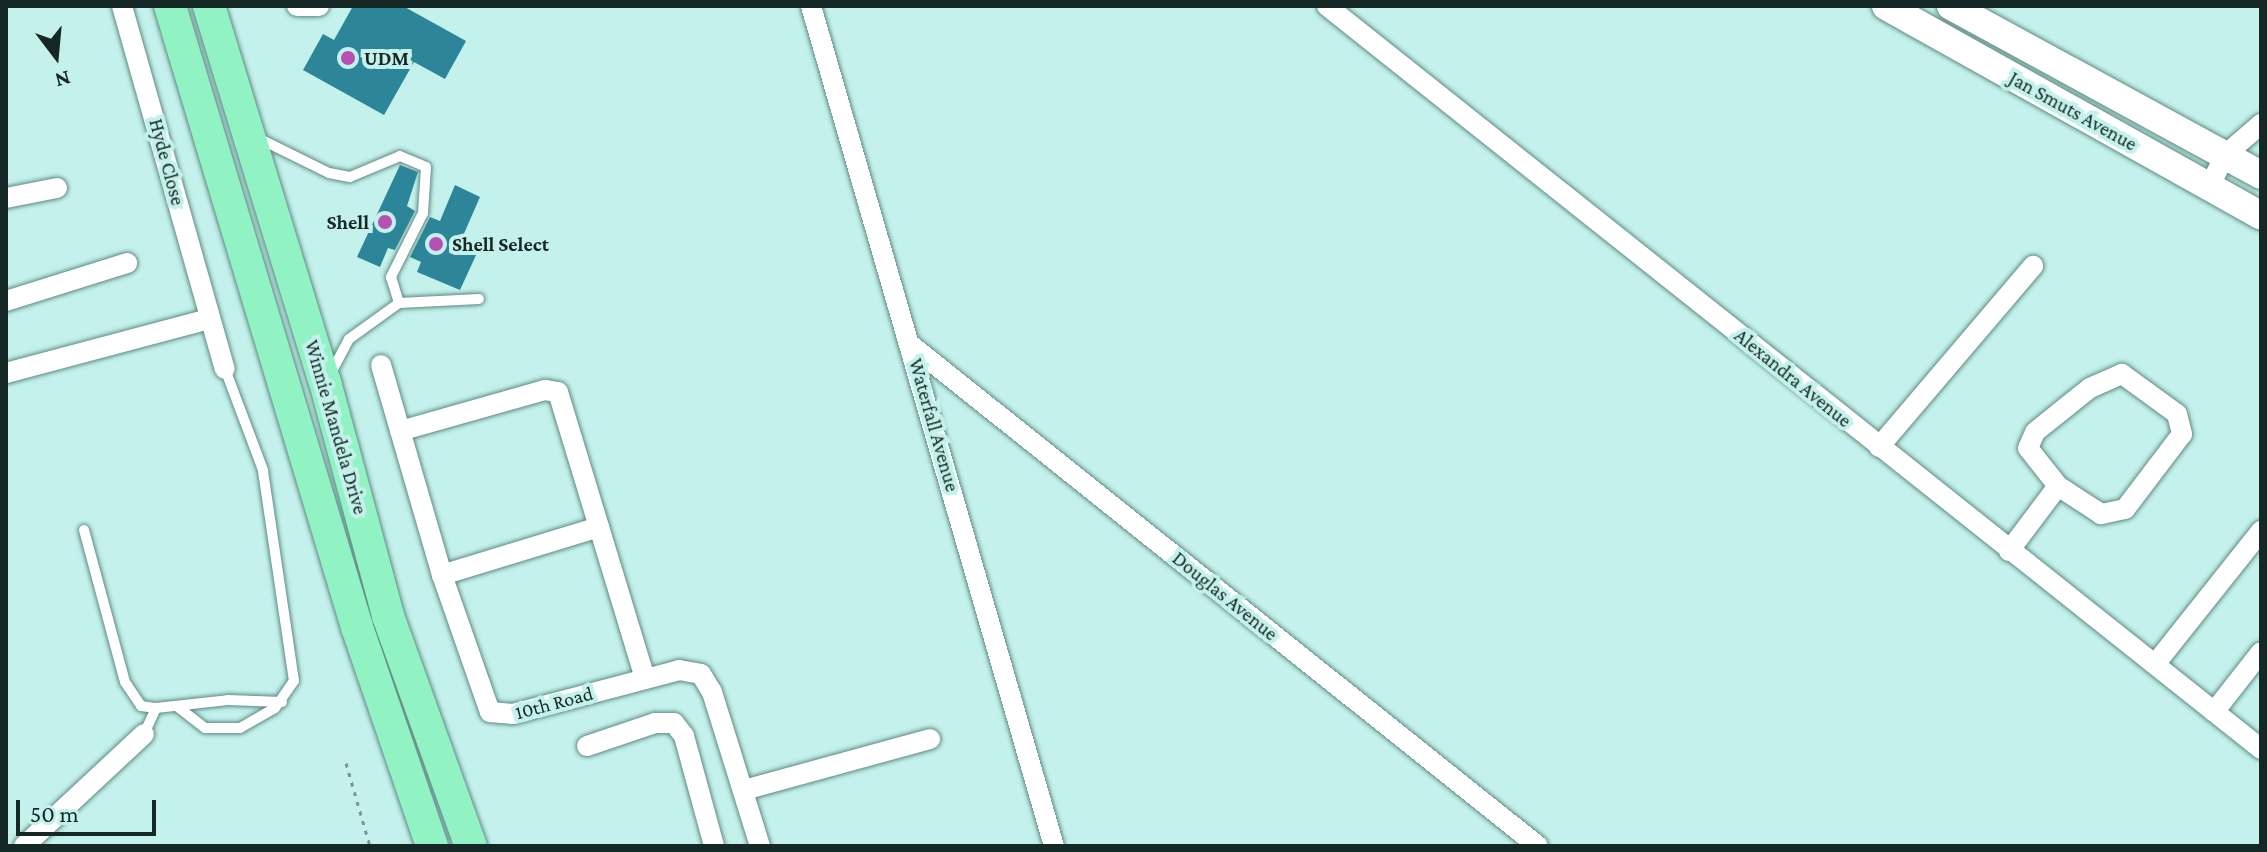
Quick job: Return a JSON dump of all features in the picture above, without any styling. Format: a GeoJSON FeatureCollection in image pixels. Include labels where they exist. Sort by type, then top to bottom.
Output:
{"type":"FeatureCollection","features":[{"type":"Feature","properties":{"kind":"main road","name":"Winnie Mandela Drive"},"geometry":{"type":"LineString","coordinates":[[170,6],[357,627],[432,846]]}},
{"type":"Feature","properties":{"kind":"main road","name":"Winnie Mandela Drive"},"geometry":{"type":"LineString","coordinates":[[209,6],[325,382],[388,616],[471,846]]}},
{"type":"Feature","properties":{"kind":"main road","name":"Jan Smuts Avenue"},"geometry":{"type":"LineString","coordinates":[[1886,6],[2261,216]]}},
{"type":"Feature","properties":{"kind":"main road","name":"Jan Smuts Avenue"},"geometry":{"type":"LineString","coordinates":[[1951,6],[2261,175]]}},
{"type":"Feature","properties":{"kind":"street","name":"Hyde Close"},"geometry":{"type":"LineString","coordinates":[[122,6],[225,369]]}},
{"type":"Feature","properties":{"kind":"street"},"geometry":{"type":"LineString","coordinates":[[297,6],[319,6]]}},
{"type":"Feature","properties":{"kind":"street","name":"Waterfall Avenue"},"geometry":{"type":"LineString","coordinates":[[811,6],[912,346],[1051,839]]}},
{"type":"Feature","properties":{"kind":"street","name":"Alexandra Avenue"},"geometry":{"type":"LineString","coordinates":[[1327,6],[2261,749]]}},
{"type":"Feature","properties":{"kind":"street"},"geometry":{"type":"LineString","coordinates":[[2209,187],[2225,155],[2261,124]]}},
{"type":"Feature","properties":{"kind":"street"},"geometry":{"type":"LineString","coordinates":[[6,198],[57,188]]}},
{"type":"Feature","properties":{"kind":"street"},"geometry":{"type":"LineString","coordinates":[[6,301],[127,263]]}},
{"type":"Feature","properties":{"kind":"street"},"geometry":{"type":"LineString","coordinates":[[1879,447],[2033,266]]}},
{"type":"Feature","properties":{"kind":"street"},"geometry":{"type":"LineString","coordinates":[[6,373],[209,319]]}},
{"type":"Feature","properties":{"kind":"street","name":"Douglas Avenue"},"geometry":{"type":"LineString","coordinates":[[912,346],[1538,846]]}},
{"type":"Feature","properties":{"kind":"street","name":"10th Road"},"geometry":{"type":"LineString","coordinates":[[381,365],[442,575],[487,706],[497,716],[692,669],[707,680],[760,846]]}},
{"type":"Feature","properties":{"kind":"street"},"geometry":{"type":"LineString","coordinates":[[2108,376],[2129,377],[2179,418],[2182,428],[2176,447],[2121,512],[2101,514],[2058,486],[2030,458],[2030,438],[2108,376]]}},
{"type":"Feature","properties":{"kind":"street"},"geometry":{"type":"LineString","coordinates":[[400,431],[545,390],[558,392],[645,678]]}},
{"type":"Feature","properties":{"kind":"street"},"geometry":{"type":"LineString","coordinates":[[2009,551],[2058,486]]}},
{"type":"Feature","properties":{"kind":"street"},"geometry":{"type":"LineString","coordinates":[[442,575],[599,527]]}},
{"type":"Feature","properties":{"kind":"street"},"geometry":{"type":"LineString","coordinates":[[2156,663],[2261,531]]}},
{"type":"Feature","properties":{"kind":"street"},"geometry":{"type":"LineString","coordinates":[[2214,712],[2261,652]]}},
{"type":"Feature","properties":{"kind":"street"},"geometry":{"type":"LineString","coordinates":[[587,746],[655,723],[674,723],[684,736],[714,846]]}},
{"type":"Feature","properties":{"kind":"street"},"geometry":{"type":"LineString","coordinates":[[24,846],[144,734]]}},
{"type":"Feature","properties":{"kind":"street"},"geometry":{"type":"LineString","coordinates":[[744,790],[930,739]]}},
{"type":"Feature","properties":{"kind":"street"},"geometry":{"type":"LineString","coordinates":[[1051,839],[1072,846]]}},
{"type":"Feature","properties":{"kind":"lane"},"geometry":{"type":"LineString","coordinates":[[246,131],[329,173],[350,177],[400,156],[426,167],[423,213],[391,277],[399,303]]}},
{"type":"Feature","properties":{"kind":"lane"},"geometry":{"type":"LineString","coordinates":[[325,382],[349,339],[399,303],[479,299]]}},
{"type":"Feature","properties":{"kind":"lane"},"geometry":{"type":"LineString","coordinates":[[178,707],[205,728],[226,731],[253,723],[282,702],[291,690],[294,665],[274,531],[254,437],[225,369]]}},
{"type":"Feature","properties":{"kind":"lane"},"geometry":{"type":"LineString","coordinates":[[84,530],[125,682],[141,706],[178,707],[228,700],[282,702]]}},
{"type":"Feature","properties":{"kind":"lane"},"geometry":{"type":"LineString","coordinates":[[144,734],[156,708]]}},
{"type":"Feature","properties":{"kind":"path"},"geometry":{"type":"LineString","coordinates":[[346,763],[370,846]]}},
{"type":"Feature","properties":{"kind":"building","name":"UDM"},"geometry":{"type":"Polygon","coordinates":[[[353,6],[403,6],[466,41],[445,79],[414,62],[384,115],[303,70],[323,34],[334,40],[353,6]]]}},
{"type":"Feature","properties":{"kind":"building"},"geometry":{"type":"Polygon","coordinates":[[[400,165],[418,172],[407,206],[415,211],[395,250],[388,248],[380,267],[357,257],[400,165]]]}},
{"type":"Feature","properties":{"kind":"building"},"geometry":{"type":"Polygon","coordinates":[[[455,185],[480,197],[459,245],[477,253],[460,290],[417,272],[421,262],[410,257],[430,217],[440,221],[455,185]]]}},
{"type":"Feature","properties":{"kind":"place","name":"UDM"},"geometry":{"type":"Point","coordinates":[348,58]}},
{"type":"Feature","properties":{"kind":"place","name":"Shell"},"geometry":{"type":"Point","coordinates":[385,222]}},
{"type":"Feature","properties":{"kind":"place","name":"Shell Select"},"geometry":{"type":"Point","coordinates":[436,244]}}]}
